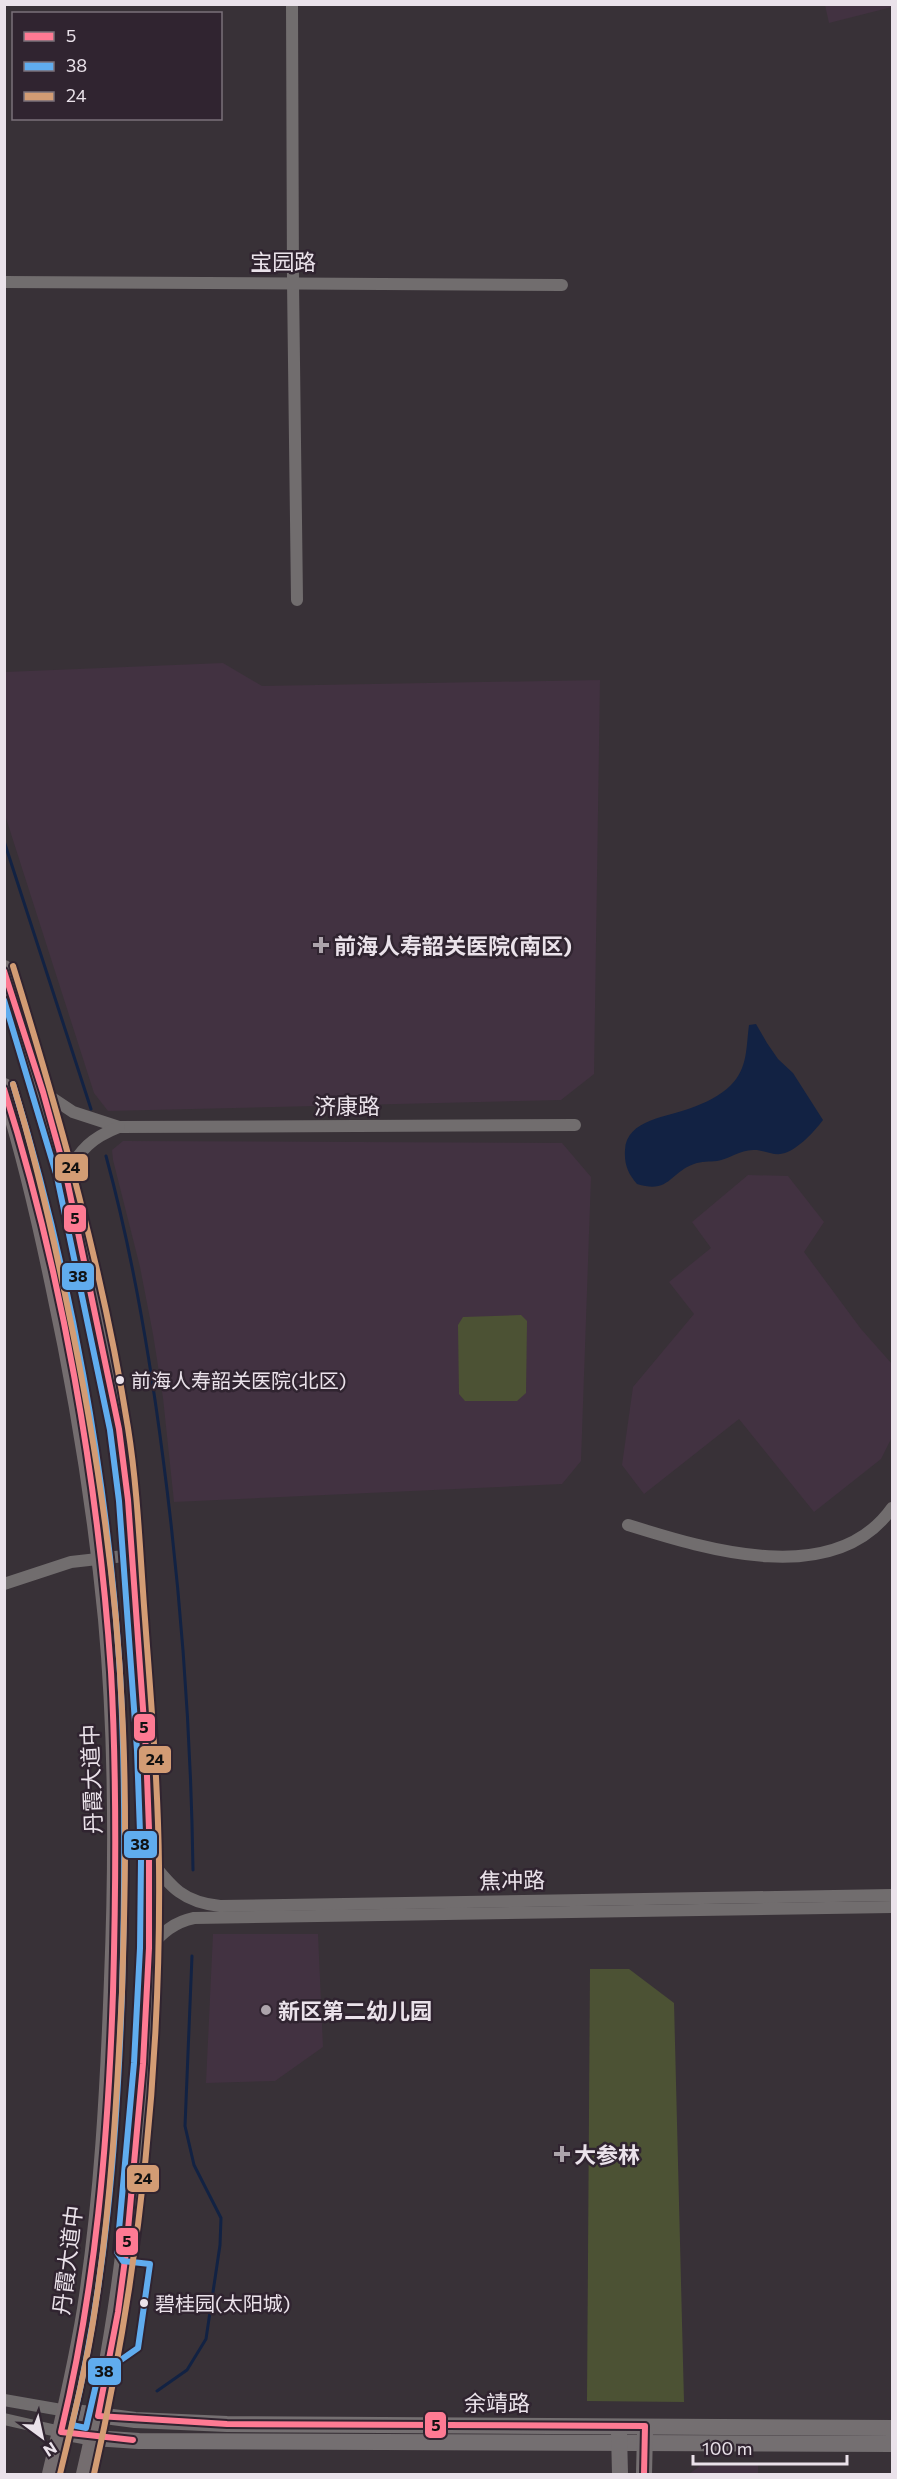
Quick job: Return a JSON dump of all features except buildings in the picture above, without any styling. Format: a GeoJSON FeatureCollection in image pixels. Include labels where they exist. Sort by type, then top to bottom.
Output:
{"type":"FeatureCollection","features":[{"type":"Feature","properties":{"kind":"main road"},"geometry":{"type":"LineString","coordinates":[[4,969],[43,1092],[66,1175],[119,1429],[133,1556],[146,1750],[150,1860],[149,1948],[143,2064],[126,2252],[116,2324],[84,2475]]}},
{"type":"Feature","properties":{"kind":"main road","name":"丹霞大道中"},"geometry":{"type":"LineString","coordinates":[[4,1087],[22,1143],[36,1202],[84,1436],[107,1619],[117,1829],[111,2044],[94,2246],[86,2309],[67,2411],[51,2475]]}},
{"type":"Feature","properties":{"kind":"main road","name":"余靖路"},"geometry":{"type":"LineString","coordinates":[[67,2411],[98,2416],[227,2424],[619,2425],[645,2434],[892,2444]]}},
{"type":"Feature","properties":{"kind":"main road"},"geometry":{"type":"LineString","coordinates":[[619,2425],[620,2475]]}},
{"type":"Feature","properties":{"kind":"main road","name":"余靖路"},"geometry":{"type":"LineString","coordinates":[[61,2432],[93,2438],[161,2441],[620,2442],[645,2434],[892,2428]]}},
{"type":"Feature","properties":{"kind":"main road"},"geometry":{"type":"LineString","coordinates":[[644,2475],[645,2434]]}},
{"type":"Feature","properties":{"kind":"street"},"geometry":{"type":"LineString","coordinates":[[292,4],[297,600]]}},
{"type":"Feature","properties":{"kind":"street","name":"宝园路"},"geometry":{"type":"LineString","coordinates":[[4,282],[562,285]]}},
{"type":"Feature","properties":{"kind":"street","name":"济康路"},"geometry":{"type":"LineString","coordinates":[[43,1092],[73,1112],[119,1127],[575,1125]]}},
{"type":"Feature","properties":{"kind":"street","name":"济康路"},"geometry":{"type":"LineString","coordinates":[[66,1175],[77,1156],[93,1139],[119,1127]]}},
{"type":"Feature","properties":{"kind":"street"},"geometry":{"type":"LineString","coordinates":[[628,1525],[722,1552],[782,1556],[819,1552],[845,1546],[870,1531],[892,1508]]}},
{"type":"Feature","properties":{"kind":"street"},"geometry":{"type":"LineString","coordinates":[[4,1584],[71,1562],[133,1556]]}},
{"type":"Feature","properties":{"kind":"street","name":"焦冲路"},"geometry":{"type":"LineString","coordinates":[[150,1860],[180,1894],[198,1903],[220,1906],[892,1894]]}},
{"type":"Feature","properties":{"kind":"street","name":"焦冲路"},"geometry":{"type":"LineString","coordinates":[[149,1948],[167,1929],[194,1918],[892,1907]]}},
{"type":"Feature","properties":{"kind":"street"},"geometry":{"type":"LineString","coordinates":[[4,2400],[67,2411]]}},
{"type":"Feature","properties":{"kind":"street"},"geometry":{"type":"LineString","coordinates":[[4,2419],[61,2432]]}},
{"type":"Feature","properties":{"kind":"shaded area"},"geometry":{"type":"Polygon","coordinates":[[[892,4],[892,7],[829,23],[825,5],[892,4]]]}},
{"type":"Feature","properties":{"kind":"shaded area","name":"前海人寿韶关医院(南区)"},"geometry":{"type":"Polygon","coordinates":[[[223,663],[262,686],[600,680],[594,1074],[561,1100],[108,1111],[94,1093],[5,815],[5,672],[223,663]]]}},
{"type":"Feature","properties":{"kind":"shaded area","name":"前海人寿韶关医院(北区)"},"geometry":{"type":"Polygon","coordinates":[[[123,1141],[562,1143],[591,1177],[581,1461],[562,1484],[174,1502],[163,1398],[153,1334],[140,1267],[113,1160],[112,1150],[123,1141]]]}},
{"type":"Feature","properties":{"kind":"shaded area"},"geometry":{"type":"Polygon","coordinates":[[[748,1175],[788,1176],[824,1222],[804,1252],[861,1329],[892,1364],[892,1437],[881,1459],[814,1512],[739,1419],[644,1494],[622,1465],[633,1387],[694,1314],[669,1282],[711,1248],[692,1222],[748,1175]]]}},
{"type":"Feature","properties":{"kind":"shaded area","name":"新区第二幼儿园"},"geometry":{"type":"Polygon","coordinates":[[[213,1934],[318,1934],[323,2047],[275,2081],[206,2083],[213,1934]]]}},
{"type":"Feature","properties":{"kind":"shaded area"},"geometry":{"type":"Polygon","coordinates":[[[758,2465],[758,2474],[689,2474],[700,2466],[758,2465]]]}},
{"type":"Feature","properties":{"kind":"green space"},"geometry":{"type":"Polygon","coordinates":[[[521,1315],[527,1321],[526,1393],[517,1401],[465,1401],[459,1394],[458,1325],[463,1317],[521,1315]]]}},
{"type":"Feature","properties":{"kind":"green space"},"geometry":{"type":"Polygon","coordinates":[[[590,1969],[629,1969],[674,2003],[684,2402],[587,2401],[590,1969]]]}},
{"type":"Feature","properties":{"kind":"water"},"geometry":{"type":"Polygon","coordinates":[[[756,1024],[778,1059],[793,1073],[823,1120],[806,1139],[785,1153],[748,1150],[721,1160],[694,1164],[663,1184],[648,1186],[637,1184],[629,1173],[625,1160],[627,1140],[641,1125],[702,1104],[727,1089],[741,1072],[749,1025],[756,1024]]]}},
{"type":"Feature","properties":{"kind":"waterway"},"geometry":{"type":"LineString","coordinates":[[4,841],[91,1109]]}},
{"type":"Feature","properties":{"kind":"waterway"},"geometry":{"type":"LineString","coordinates":[[106,1156],[140,1306],[163,1458],[180,1612],[187,1715],[193,1870]]}},
{"type":"Feature","properties":{"kind":"waterway"},"geometry":{"type":"LineString","coordinates":[[157,2391],[187,2370],[206,2339],[220,2245],[221,2218],[194,2165],[185,2126],[192,1956]]}},
{"type":"Feature","properties":{"kind":"transit line","name":"24"},"geometry":{"type":"LineString","coordinates":[[13,966],[79,1195],[118,1369],[128,1428],[136,1499],[156,1772],[159,1942],[151,2095],[135,2248],[110,2399],[94,2474]]}},
{"type":"Feature","properties":{"kind":"transit line","name":"5"},"geometry":{"type":"LineString","coordinates":[[4,971],[43,1092],[66,1175],[119,1429],[128,1500],[146,1750],[149,1829],[149,1948],[143,2064],[126,2252],[118,2312],[98,2416],[227,2424],[645,2426],[644,2474]]}},
{"type":"Feature","properties":{"kind":"transit line","name":"38"},"geometry":{"type":"LineString","coordinates":[[4,1000],[57,1177],[110,1430],[119,1501],[137,1750],[141,1860],[140,1948],[134,2063],[117,2252],[123,2261],[150,2264],[138,2348],[98,2376],[86,2428],[72,2425],[84,2372],[108,2210],[120,2047],[124,1833],[120,1673],[106,1525],[83,1376],[52,1227],[13,1084]]}},
{"type":"Feature","properties":{"kind":"transit line","name":"24"},"geometry":{"type":"LineString","coordinates":[[13,1084],[36,1166],[55,1249],[95,1455],[115,1607],[124,1745],[125,1851],[122,1992],[109,2191],[92,2330],[60,2474]]}},
{"type":"Feature","properties":{"kind":"transit line","name":"5"},"geometry":{"type":"LineString","coordinates":[[4,1089],[25,1159],[60,1303],[87,1451],[105,1599],[113,1712],[115,1912],[108,2103],[92,2268],[61,2432],[133,2440]]}},
{"type":"Feature","properties":{"kind":"place","name":"前海人寿韶关医院(南区)"},"geometry":{"type":"Point","coordinates":[321,945]}},
{"type":"Feature","properties":{"kind":"place","name":"前海人寿韶关医院(北区)"},"geometry":{"type":"Point","coordinates":[120,1380]}},
{"type":"Feature","properties":{"kind":"place","name":"新区第二幼儿园"},"geometry":{"type":"Point","coordinates":[266,2010]}},
{"type":"Feature","properties":{"kind":"place","name":"大参林"},"geometry":{"type":"Point","coordinates":[562,2154]}},
{"type":"Feature","properties":{"kind":"place","name":"碧桂园(太阳城)"},"geometry":{"type":"Point","coordinates":[144,2303]}}]}
